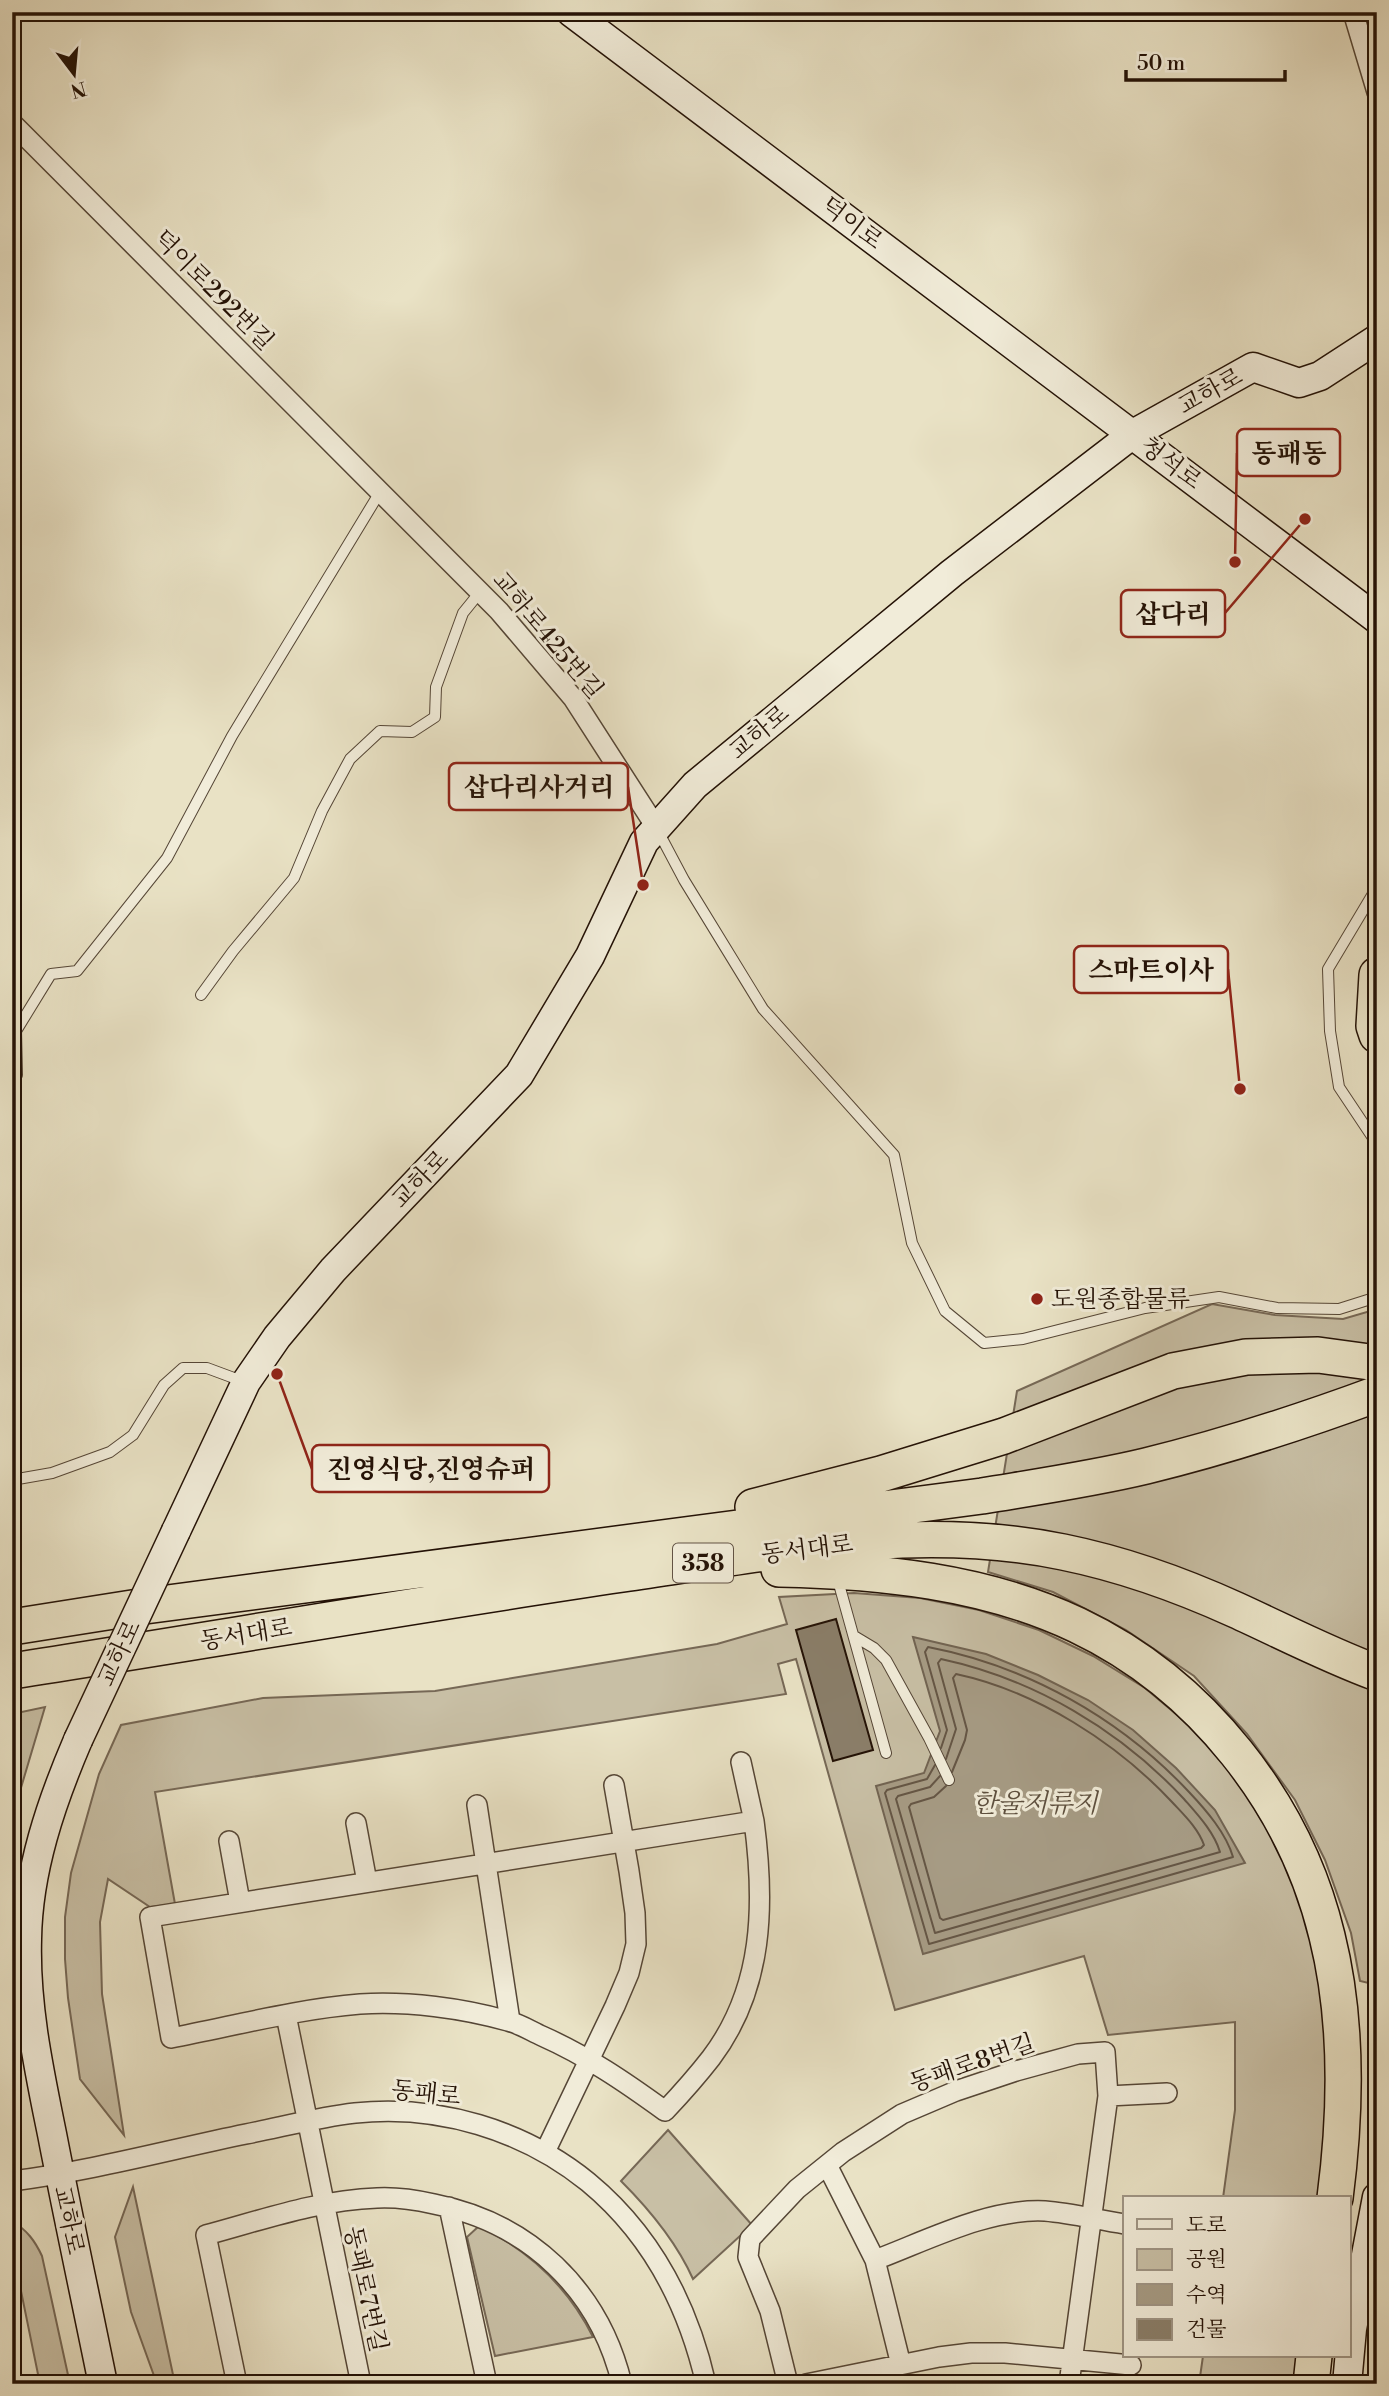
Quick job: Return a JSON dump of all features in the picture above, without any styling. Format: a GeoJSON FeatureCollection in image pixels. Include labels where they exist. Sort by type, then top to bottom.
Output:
{"type":"FeatureCollection","features":[{"type":"Feature","properties":{"kind":"highway"},"geometry":{"type":"LineString","coordinates":[[1377,975],[1374,1026],[1377,1035]]}},
{"type":"Feature","properties":{"kind":"highway"},"geometry":{"type":"LineString","coordinates":[[328,1581],[761,1505],[881,1474],[1004,1436],[1173,1371],[1246,1357],[1318,1355],[1375,1384]]}},
{"type":"Feature","properties":{"kind":"highway","name":"동서대로"},"geometry":{"type":"LineString","coordinates":[[12,1628],[145,1606],[1065,1483],[1219,1446],[1375,1384]]}},
{"type":"Feature","properties":{"kind":"highway","name":"동서대로"},"geometry":{"type":"LineString","coordinates":[[12,1671],[562,1583],[832,1544],[909,1540],[1027,1546],[1107,1562],[1154,1577],[1232,1608],[1377,1673]]}},
{"type":"Feature","properties":{"kind":"highway"},"geometry":{"type":"LineString","coordinates":[[562,1583],[755,1569],[835,1570],[904,1576],[966,1588],[1036,1608],[1076,1624],[1121,1649],[1177,1690],[1219,1733],[1253,1774],[1295,1846],[1327,1935],[1337,1988],[1342,2067],[1335,2196]]}},
{"type":"Feature","properties":{"kind":"highway"},"geometry":{"type":"LineString","coordinates":[[1311,2384],[1314,2358]]}},
{"type":"Feature","properties":{"kind":"street","name":"덕이로"},"geometry":{"type":"LineString","coordinates":[[571,12],[1133,434]]}},
{"type":"Feature","properties":{"kind":"street"},"geometry":{"type":"LineString","coordinates":[[1353,12],[1377,92]]}},
{"type":"Feature","properties":{"kind":"street","name":"덕이로292번길"},"geometry":{"type":"LineString","coordinates":[[12,123],[380,492]]}},
{"type":"Feature","properties":{"kind":"street","name":"교하로"},"geometry":{"type":"LineString","coordinates":[[103,2384],[36,2049],[28,1990],[27,1938],[32,1887],[45,1826],[78,1740],[246,1382],[277,1337],[333,1270],[519,1075],[590,956],[644,842],[695,785],[942,581],[1133,434],[1253,367],[1299,383],[1320,376],[1377,338]]}},
{"type":"Feature","properties":{"kind":"street","name":"청석로"},"geometry":{"type":"LineString","coordinates":[[1133,434],[1377,619]]}},
{"type":"Feature","properties":{"kind":"street","name":"교하로425번길"},"geometry":{"type":"LineString","coordinates":[[380,492],[499,611],[573,698],[656,827]]}},
{"type":"Feature","properties":{"kind":"street"},"geometry":{"type":"LineString","coordinates":[[741,1762],[754,1821],[761,1900],[760,1933],[754,1966],[745,1996],[712,2056],[665,2111],[590,2060],[510,2021],[414,2005],[362,2004],[286,2015],[171,2038],[150,1917],[754,1821]]}},
{"type":"Feature","properties":{"kind":"street"},"geometry":{"type":"LineString","coordinates":[[545,2152],[629,1973],[636,1944],[635,1913],[614,1785]]}},
{"type":"Feature","properties":{"kind":"street"},"geometry":{"type":"LineString","coordinates":[[477,1805],[510,2021]]}},
{"type":"Feature","properties":{"kind":"street"},"geometry":{"type":"LineString","coordinates":[[356,1823],[367,1882]]}},
{"type":"Feature","properties":{"kind":"street"},"geometry":{"type":"LineString","coordinates":[[229,1841],[240,1902]]}},
{"type":"Feature","properties":{"kind":"street","name":"동패로7번길"},"geometry":{"type":"LineString","coordinates":[[286,2015],[361,2384]]}},
{"type":"Feature","properties":{"kind":"street","name":"동패로8번길"},"geometry":{"type":"LineString","coordinates":[[788,2384],[770,2311],[748,2257],[750,2239],[797,2189],[902,2114],[956,2091],[1078,2054],[1105,2052],[1108,2096],[1069,2384]]}},
{"type":"Feature","properties":{"kind":"street"},"geometry":{"type":"LineString","coordinates":[[1108,2096],[1167,2093]]}},
{"type":"Feature","properties":{"kind":"street","name":"동패로"},"geometry":{"type":"LineString","coordinates":[[12,2181],[60,2175],[356,2113],[425,2113],[497,2130],[545,2152],[570,2168],[625,2216],[644,2240],[677,2295],[691,2329],[706,2384]]}},
{"type":"Feature","properties":{"kind":"street"},"geometry":{"type":"LineString","coordinates":[[827,2165],[874,2260],[901,2365]]}},
{"type":"Feature","properties":{"kind":"street","name":"동패로7번길"},"geometry":{"type":"LineString","coordinates":[[237,2384],[206,2235],[324,2204],[379,2197],[415,2200],[481,2216],[516,2234],[544,2255],[588,2305],[606,2334],[622,2384]]}},
{"type":"Feature","properties":{"kind":"street"},"geometry":{"type":"LineString","coordinates":[[1350,2351],[1377,2197]]}},
{"type":"Feature","properties":{"kind":"street"},"geometry":{"type":"LineString","coordinates":[[449,2207],[487,2384]]}},
{"type":"Feature","properties":{"kind":"street"},"geometry":{"type":"LineString","coordinates":[[874,2260],[978,2221],[1017,2212],[1046,2211],[1123,2224]]}},
{"type":"Feature","properties":{"kind":"street"},"geometry":{"type":"LineString","coordinates":[[806,2384],[971,2353],[1005,2353],[1131,2365]]}},
{"type":"Feature","properties":{"kind":"street"},"geometry":{"type":"LineString","coordinates":[[1347,2384],[1349,2358]]}},
{"type":"Feature","properties":{"kind":"lane"},"geometry":{"type":"LineString","coordinates":[[12,1083],[17,1075],[16,1031],[51,974],[77,971],[167,858],[232,736],[380,492]]}},
{"type":"Feature","properties":{"kind":"lane"},"geometry":{"type":"LineString","coordinates":[[201,995],[233,951],[294,878],[322,811],[349,759],[380,731],[412,732],[435,718],[436,687],[463,613],[480,592]]}},
{"type":"Feature","properties":{"kind":"lane"},"geometry":{"type":"LineString","coordinates":[[656,827],[684,880],[763,1009],[894,1154],[912,1243],[945,1311],[984,1343],[1023,1339],[1145,1308],[1219,1297],[1277,1308],[1339,1309],[1377,1297]]}},
{"type":"Feature","properties":{"kind":"lane"},"geometry":{"type":"LineString","coordinates":[[1377,887],[1328,969],[1330,1031],[1339,1087],[1377,1144]]}},
{"type":"Feature","properties":{"kind":"lane"},"geometry":{"type":"LineString","coordinates":[[12,1480],[52,1473],[110,1452],[133,1435],[164,1385],[183,1368],[207,1368],[246,1382]]}},
{"type":"Feature","properties":{"kind":"lane"},"geometry":{"type":"LineString","coordinates":[[835,1570],[887,1753]]}},
{"type":"Feature","properties":{"kind":"lane"},"geometry":{"type":"LineString","coordinates":[[854,1636],[874,1648],[886,1660],[949,1780]]}},
{"type":"Feature","properties":{"kind":"green space"},"geometry":{"type":"Polygon","coordinates":[[[1212,1304],[1275,1315],[1343,1319],[1377,1309],[1377,1985],[1360,1981],[1351,1933],[1325,1860],[1295,1800],[1247,1734],[1194,1676],[1126,1630],[1053,1592],[988,1572],[1017,1391],[1212,1304]]]}},
{"type":"Feature","properties":{"kind":"green space"},"geometry":{"type":"Polygon","coordinates":[[[854,1593],[920,1598],[979,1610],[1039,1630],[1093,1656],[1145,1688],[1189,1725],[1227,1766],[1267,1822],[1301,1894],[1316,1950],[1327,2058],[1320,2196],[1223,2196],[1235,2110],[1235,2022],[1108,2035],[1084,1956],[895,2010],[796,1659],[778,1664],[786,1694],[155,1792],[175,1904],[150,1907],[108,1879],[100,1922],[102,1994],[124,2135],[80,2079],[68,1998],[65,1917],[71,1873],[99,1774],[121,1725],[263,1698],[435,1691],[717,1644],[787,1624],[779,1597],[854,1593]]]}},
{"type":"Feature","properties":{"kind":"green space"},"geometry":{"type":"Polygon","coordinates":[[[45,1707],[12,1818],[12,1714],[45,1707]]]}},
{"type":"Feature","properties":{"kind":"green space"},"geometry":{"type":"Polygon","coordinates":[[[668,2130],[752,2225],[693,2279],[679,2252],[661,2227],[621,2181],[668,2130]]]}},
{"type":"Feature","properties":{"kind":"green space"},"geometry":{"type":"Polygon","coordinates":[[[133,2187],[175,2384],[157,2384],[131,2312],[115,2237],[133,2187]]]}},
{"type":"Feature","properties":{"kind":"green space"},"geometry":{"type":"Polygon","coordinates":[[[12,2221],[30,2236],[42,2256],[70,2384],[40,2384],[12,2247],[12,2221]]]}},
{"type":"Feature","properties":{"kind":"green space"},"geometry":{"type":"Polygon","coordinates":[[[479,2226],[515,2247],[546,2272],[572,2302],[593,2337],[495,2356],[467,2237],[479,2226]]]}},
{"type":"Feature","properties":{"kind":"green space"},"geometry":{"type":"Polygon","coordinates":[[[1203,2358],[1301,2358],[1297,2384],[1199,2384],[1203,2358]]]}},
{"type":"Feature","properties":{"kind":"water","name":"한울저류지"},"geometry":{"type":"Polygon","coordinates":[[[913,1637],[986,1654],[1038,1675],[1088,1700],[1133,1730],[1176,1768],[1215,1810],[1245,1863],[923,1954],[876,1786],[924,1773],[940,1731],[913,1637]]]}},
{"type":"Feature","properties":{"kind":"building"},"geometry":{"type":"Polygon","coordinates":[[[836,1619],[873,1750],[833,1761],[796,1630],[836,1619]]]}},
{"type":"Feature","properties":{"kind":"waterway"},"geometry":{"type":"LineString","coordinates":[[1375,1820],[1377,1797]]}},
{"type":"Feature","properties":{"kind":"place","name":"삽다리"},"geometry":{"type":"Point","coordinates":[1305,519]}},
{"type":"Feature","properties":{"kind":"place","name":"동패동"},"geometry":{"type":"Point","coordinates":[1235,562]}},
{"type":"Feature","properties":{"kind":"place","name":"삽다리사거리"},"geometry":{"type":"Point","coordinates":[643,885]}},
{"type":"Feature","properties":{"kind":"place","name":"스마트이사"},"geometry":{"type":"Point","coordinates":[1240,1089]}},
{"type":"Feature","properties":{"kind":"place","name":"도원종합물류"},"geometry":{"type":"Point","coordinates":[1037,1299]}},
{"type":"Feature","properties":{"kind":"place","name":"진영식당,진영슈퍼"},"geometry":{"type":"Point","coordinates":[277,1374]}}]}
